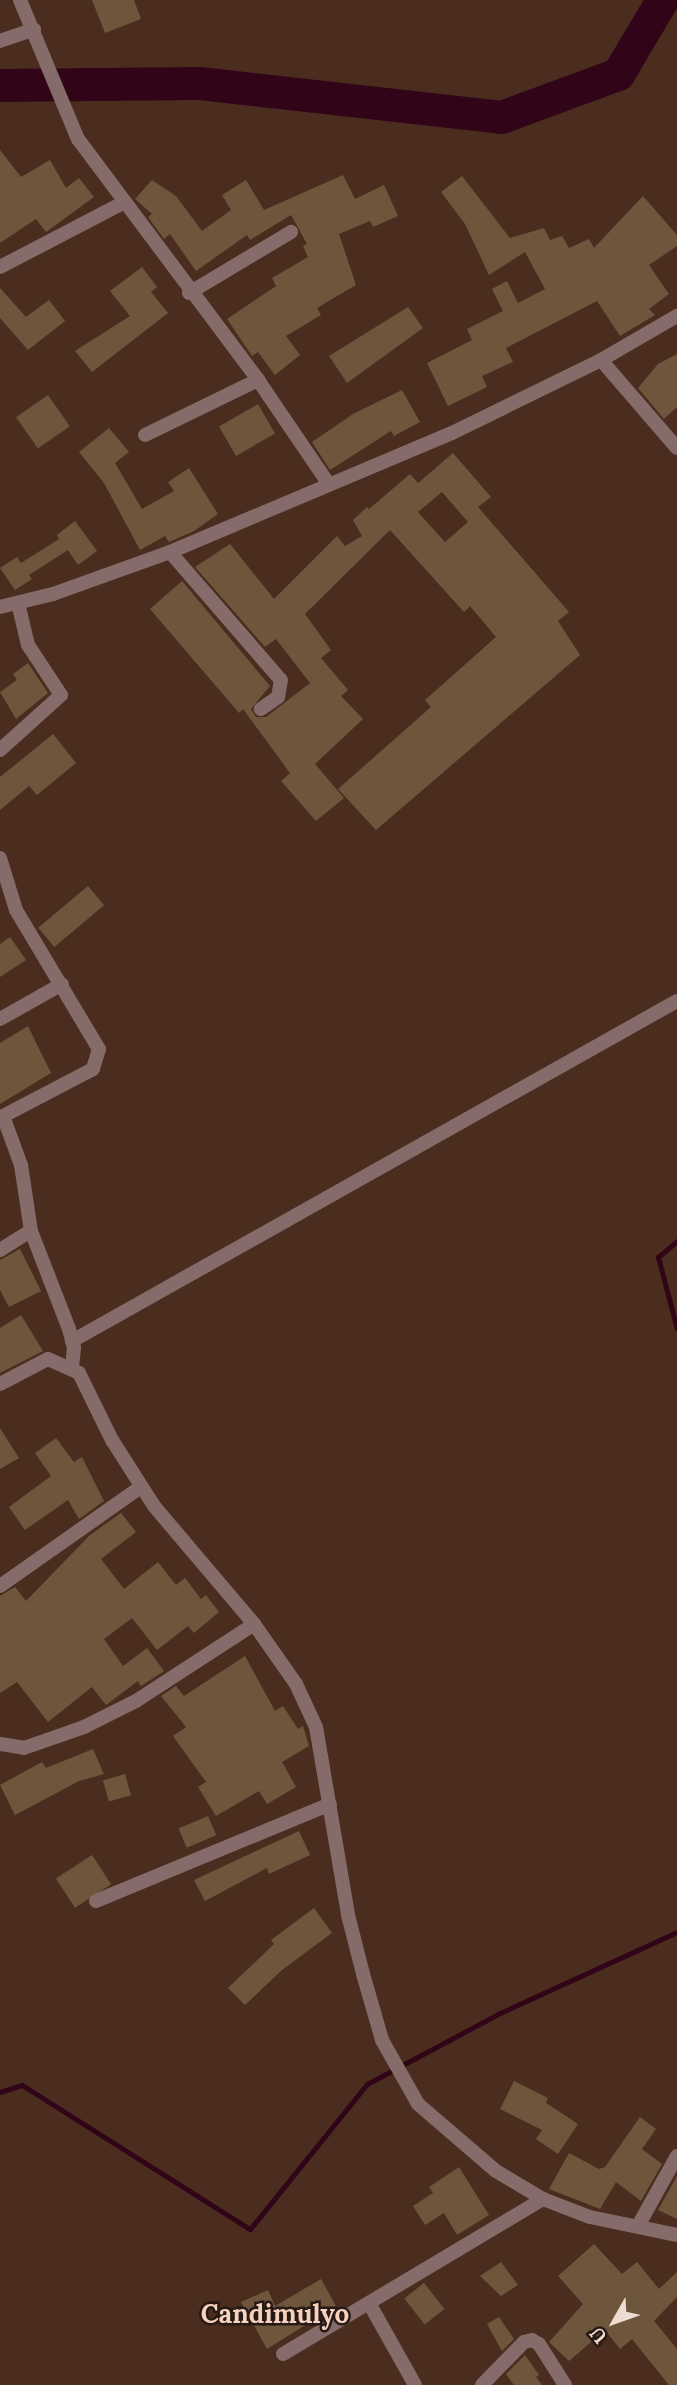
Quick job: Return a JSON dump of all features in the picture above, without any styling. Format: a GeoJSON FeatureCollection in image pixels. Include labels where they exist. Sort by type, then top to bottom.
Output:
{"type":"FeatureCollection","features":[{"type":"Feature","properties":{"kind":"street"},"geometry":{"type":"LineString","coordinates":[[20,0],[78,139],[189,293],[258,380],[328,483]]}},
{"type":"Feature","properties":{"kind":"street"},"geometry":{"type":"LineString","coordinates":[[0,41],[36,35]]}},
{"type":"Feature","properties":{"kind":"street"},"geometry":{"type":"LineString","coordinates":[[0,267],[123,203]]}},
{"type":"Feature","properties":{"kind":"street"},"geometry":{"type":"LineString","coordinates":[[189,293],[291,232]]}},
{"type":"Feature","properties":{"kind":"street"},"geometry":{"type":"LineString","coordinates":[[0,607],[170,552],[328,483],[452,433],[601,360],[677,316]]}},
{"type":"Feature","properties":{"kind":"street"},"geometry":{"type":"LineString","coordinates":[[601,360],[677,448]]}},
{"type":"Feature","properties":{"kind":"street"},"geometry":{"type":"LineString","coordinates":[[145,435],[258,380]]}},
{"type":"Feature","properties":{"kind":"street"},"geometry":{"type":"LineString","coordinates":[[170,552],[281,680],[278,697],[261,709]]}},
{"type":"Feature","properties":{"kind":"street"},"geometry":{"type":"LineString","coordinates":[[0,750],[61,695],[28,645],[18,603]]}},
{"type":"Feature","properties":{"kind":"street"},"geometry":{"type":"LineString","coordinates":[[0,858],[16,910],[96,1039],[99,1060],[93,1069],[1,1114],[18,1155],[31,1231],[72,1341],[72,1367]]}},
{"type":"Feature","properties":{"kind":"street"},"geometry":{"type":"LineString","coordinates":[[0,1019],[62,984]]}},
{"type":"Feature","properties":{"kind":"street"},"geometry":{"type":"LineString","coordinates":[[72,1341],[677,1001]]}},
{"type":"Feature","properties":{"kind":"street"},"geometry":{"type":"LineString","coordinates":[[0,1250],[31,1231]]}},
{"type":"Feature","properties":{"kind":"street"},"geometry":{"type":"LineString","coordinates":[[0,1384],[48,1359],[72,1367],[86,1382],[112,1440],[141,1487],[254,1624],[307,1703],[316,1727],[348,1915],[382,2040],[403,2082],[418,2104],[470,2151],[543,2199],[590,2217],[677,2235]]}},
{"type":"Feature","properties":{"kind":"street"},"geometry":{"type":"LineString","coordinates":[[0,1586],[141,1487]]}},
{"type":"Feature","properties":{"kind":"street"},"geometry":{"type":"LineString","coordinates":[[0,1744],[24,1748],[84,1727],[136,1701],[254,1624]]}},
{"type":"Feature","properties":{"kind":"street"},"geometry":{"type":"LineString","coordinates":[[96,1901],[330,1804]]}},
{"type":"Feature","properties":{"kind":"street"},"geometry":{"type":"LineString","coordinates":[[638,2226],[677,2156]]}},
{"type":"Feature","properties":{"kind":"street"},"geometry":{"type":"LineString","coordinates":[[283,2354],[543,2199]]}},
{"type":"Feature","properties":{"kind":"street"},"geometry":{"type":"LineString","coordinates":[[369,2303],[415,2385]]}},
{"type":"Feature","properties":{"kind":"street"},"geometry":{"type":"LineString","coordinates":[[482,2385],[524,2342],[532,2340],[539,2344],[565,2385]]}},
{"type":"Feature","properties":{"kind":"building"},"geometry":{"type":"Polygon","coordinates":[[[92,0],[134,0],[141,19],[105,33],[92,0]]]}},
{"type":"Feature","properties":{"kind":"building"},"geometry":{"type":"Polygon","coordinates":[[[0,150],[21,177],[50,160],[66,188],[79,178],[94,197],[46,232],[36,219],[0,243],[0,150]]]}},
{"type":"Feature","properties":{"kind":"building"},"geometry":{"type":"Polygon","coordinates":[[[343,175],[355,199],[384,185],[398,216],[373,227],[370,221],[339,234],[356,285],[317,308],[321,315],[286,336],[300,355],[275,375],[258,352],[252,356],[227,319],[276,286],[272,278],[308,257],[303,246],[307,244],[291,215],[250,240],[247,235],[196,271],[170,234],[164,239],[148,217],[152,214],[135,199],[152,180],[176,196],[202,231],[231,210],[222,195],[246,180],[264,210],[343,175]]]}},
{"type":"Feature","properties":{"kind":"building"},"geometry":{"type":"Polygon","coordinates":[[[462,176],[510,238],[544,228],[550,240],[562,236],[569,248],[589,239],[594,248],[643,196],[677,235],[677,246],[649,265],[669,294],[649,309],[655,315],[620,336],[597,301],[506,348],[513,362],[482,376],[487,387],[448,406],[427,363],[472,340],[467,329],[503,311],[492,289],[507,281],[518,303],[545,289],[525,252],[489,275],[465,224],[441,192],[462,176]]]}},
{"type":"Feature","properties":{"kind":"building"},"geometry":{"type":"Polygon","coordinates":[[[142,267],[157,287],[151,292],[168,313],[92,372],[75,351],[130,316],[110,291],[142,267]]]}},
{"type":"Feature","properties":{"kind":"building"},"geometry":{"type":"Polygon","coordinates":[[[0,288],[26,317],[49,300],[65,321],[28,350],[0,318],[0,288]]]}},
{"type":"Feature","properties":{"kind":"building"},"geometry":{"type":"Polygon","coordinates":[[[408,307],[423,328],[347,383],[329,356],[408,307]]]}},
{"type":"Feature","properties":{"kind":"building"},"geometry":{"type":"Polygon","coordinates":[[[677,354],[677,407],[664,419],[638,388],[658,364],[677,354]]]}},
{"type":"Feature","properties":{"kind":"building"},"geometry":{"type":"Polygon","coordinates":[[[402,390],[420,422],[394,436],[391,431],[330,470],[312,442],[353,414],[402,390]]]}},
{"type":"Feature","properties":{"kind":"building"},"geometry":{"type":"Polygon","coordinates":[[[48,395],[70,426],[38,448],[16,417],[48,395]]]}},
{"type":"Feature","properties":{"kind":"building"},"geometry":{"type":"Polygon","coordinates":[[[258,404],[275,433],[236,456],[219,426],[258,404]]]}},
{"type":"Feature","properties":{"kind":"building"},"geometry":{"type":"Polygon","coordinates":[[[109,428],[129,452],[115,463],[142,509],[174,491],[168,482],[189,468],[218,514],[194,531],[169,542],[165,536],[140,550],[104,483],[79,452],[109,428]]]}},
{"type":"Feature","properties":{"kind":"building"},"geometry":{"type":"Polygon","coordinates":[[[453,453],[491,497],[478,507],[569,612],[558,621],[580,655],[376,830],[338,789],[431,707],[425,700],[496,637],[470,606],[464,612],[390,530],[305,614],[331,650],[321,658],[348,690],[341,696],[363,719],[315,764],[344,798],[316,821],[281,781],[290,773],[243,709],[239,713],[150,609],[182,581],[270,686],[251,709],[256,717],[266,717],[310,683],[276,639],[265,647],[195,567],[230,544],[274,599],[337,536],[345,546],[362,536],[353,520],[367,507],[369,509],[410,474],[418,483],[453,453]],[[442,492],[418,512],[445,542],[468,522],[442,492]]]}},
{"type":"Feature","properties":{"kind":"building"},"geometry":{"type":"Polygon","coordinates":[[[75,521],[97,551],[78,565],[68,550],[29,575],[32,579],[15,590],[0,568],[17,557],[21,563],[59,539],[57,535],[75,521]]]}},
{"type":"Feature","properties":{"kind":"building"},"geometry":{"type":"Polygon","coordinates":[[[28,663],[48,693],[16,719],[0,692],[17,680],[13,674],[28,663]]]}},
{"type":"Feature","properties":{"kind":"building"},"geometry":{"type":"Polygon","coordinates":[[[53,734],[76,763],[37,795],[29,786],[0,810],[0,777],[53,734]]]}},
{"type":"Feature","properties":{"kind":"building"},"geometry":{"type":"Polygon","coordinates":[[[88,886],[104,905],[54,947],[38,928],[88,886]]]}},
{"type":"Feature","properties":{"kind":"building"},"geometry":{"type":"Polygon","coordinates":[[[10,937],[26,960],[0,977],[0,944],[10,937]]]}},
{"type":"Feature","properties":{"kind":"building"},"geometry":{"type":"Polygon","coordinates":[[[28,1026],[51,1073],[0,1104],[0,1043],[28,1026]]]}},
{"type":"Feature","properties":{"kind":"building"},"geometry":{"type":"Polygon","coordinates":[[[20,1249],[41,1291],[9,1307],[0,1290],[0,1260],[20,1249]]]}},
{"type":"Feature","properties":{"kind":"building"},"geometry":{"type":"Polygon","coordinates":[[[21,1315],[43,1351],[0,1373],[0,1328],[21,1315]]]}},
{"type":"Feature","properties":{"kind":"building"},"geometry":{"type":"Polygon","coordinates":[[[0,1428],[19,1458],[0,1469],[0,1428]]]}},
{"type":"Feature","properties":{"kind":"building"},"geometry":{"type":"Polygon","coordinates":[[[56,1438],[74,1462],[82,1457],[104,1501],[79,1519],[68,1500],[25,1530],[9,1507],[51,1476],[35,1453],[56,1438]]]}},
{"type":"Feature","properties":{"kind":"building"},"geometry":{"type":"Polygon","coordinates":[[[121,1513],[136,1532],[101,1559],[124,1589],[158,1562],[176,1585],[185,1578],[201,1599],[206,1595],[219,1612],[194,1633],[188,1626],[157,1650],[132,1618],[104,1639],[123,1666],[147,1648],[164,1671],[141,1686],[138,1681],[106,1705],[92,1687],[48,1722],[17,1682],[0,1693],[0,1596],[15,1587],[26,1601],[90,1535],[121,1513]]]}},
{"type":"Feature","properties":{"kind":"building"},"geometry":{"type":"Polygon","coordinates":[[[245,1656],[275,1711],[283,1706],[298,1729],[303,1726],[309,1746],[282,1762],[296,1787],[267,1804],[259,1791],[216,1816],[198,1787],[206,1782],[173,1736],[186,1727],[161,1696],[176,1686],[184,1696],[245,1656]]]}},
{"type":"Feature","properties":{"kind":"building"},"geometry":{"type":"Polygon","coordinates":[[[93,1749],[104,1774],[79,1781],[15,1815],[0,1785],[42,1762],[46,1768],[93,1749]]]}},
{"type":"Feature","properties":{"kind":"building"},"geometry":{"type":"Polygon","coordinates":[[[125,1774],[131,1795],[109,1801],[103,1780],[125,1774]]]}},
{"type":"Feature","properties":{"kind":"building"},"geometry":{"type":"Polygon","coordinates":[[[208,1816],[216,1835],[187,1848],[179,1829],[208,1816]]]}},
{"type":"Feature","properties":{"kind":"building"},"geometry":{"type":"Polygon","coordinates":[[[299,1831],[310,1855],[269,1874],[267,1868],[205,1901],[194,1880],[299,1831]]]}},
{"type":"Feature","properties":{"kind":"building"},"geometry":{"type":"Polygon","coordinates":[[[92,1855],[111,1884],[75,1908],[56,1878],[92,1855]]]}},
{"type":"Feature","properties":{"kind":"building"},"geometry":{"type":"Polygon","coordinates":[[[314,1908],[332,1933],[282,1970],[245,2005],[228,1988],[274,1944],[271,1940],[314,1908]]]}},
{"type":"Feature","properties":{"kind":"building"},"geometry":{"type":"Polygon","coordinates":[[[514,2081],[548,2098],[546,2103],[578,2124],[558,2154],[536,2139],[542,2130],[500,2109],[514,2081]]]}},
{"type":"Feature","properties":{"kind":"building"},"geometry":{"type":"Polygon","coordinates":[[[640,2117],[656,2129],[642,2149],[662,2164],[641,2201],[616,2182],[600,2209],[549,2189],[569,2153],[599,2169],[605,2167],[640,2117]]]}},
{"type":"Feature","properties":{"kind":"building"},"geometry":{"type":"Polygon","coordinates":[[[459,2167],[489,2215],[457,2235],[444,2213],[425,2225],[413,2206],[433,2193],[429,2187],[459,2167]]]}},
{"type":"Feature","properties":{"kind":"building"},"geometry":{"type":"Polygon","coordinates":[[[677,2176],[677,2219],[658,2210],[677,2176]]]}},
{"type":"Feature","properties":{"kind":"building"},"geometry":{"type":"Polygon","coordinates":[[[594,2244],[622,2274],[637,2262],[659,2289],[677,2272],[677,2297],[654,2321],[677,2349],[677,2385],[669,2385],[632,2339],[620,2349],[605,2330],[569,2361],[549,2342],[583,2304],[558,2276],[594,2244]]]}},
{"type":"Feature","properties":{"kind":"building"},"geometry":{"type":"Polygon","coordinates":[[[501,2262],[518,2285],[501,2296],[480,2276],[501,2262]]]}},
{"type":"Feature","properties":{"kind":"building"},"geometry":{"type":"Polygon","coordinates":[[[321,2279],[336,2306],[267,2349],[241,2302],[268,2290],[275,2306],[321,2279]]]}},
{"type":"Feature","properties":{"kind":"building"},"geometry":{"type":"Polygon","coordinates":[[[424,2283],[444,2309],[425,2324],[404,2298],[424,2283]]]}},
{"type":"Feature","properties":{"kind":"building"},"geometry":{"type":"Polygon","coordinates":[[[499,2317],[514,2339],[502,2351],[487,2324],[499,2317]]]}},
{"type":"Feature","properties":{"kind":"building"},"geometry":{"type":"Polygon","coordinates":[[[525,2355],[539,2375],[536,2377],[542,2385],[514,2385],[506,2374],[525,2355]]]}},
{"type":"Feature","properties":{"kind":"waterway"},"geometry":{"type":"LineString","coordinates":[[0,85],[199,83],[501,117],[618,74],[662,0]]}},
{"type":"Feature","properties":{"kind":"waterway"},"geometry":{"type":"LineString","coordinates":[[677,1241],[658,1257],[677,1329]]}},
{"type":"Feature","properties":{"kind":"waterway"},"geometry":{"type":"LineString","coordinates":[[0,2092],[22,2085],[250,2229],[367,2084],[500,2013],[677,1932]]}},
{"type":"Feature","properties":{"kind":"district","name":"Candimulyo"},"geometry":{"type":"Point","coordinates":[275,2314]}}]}
